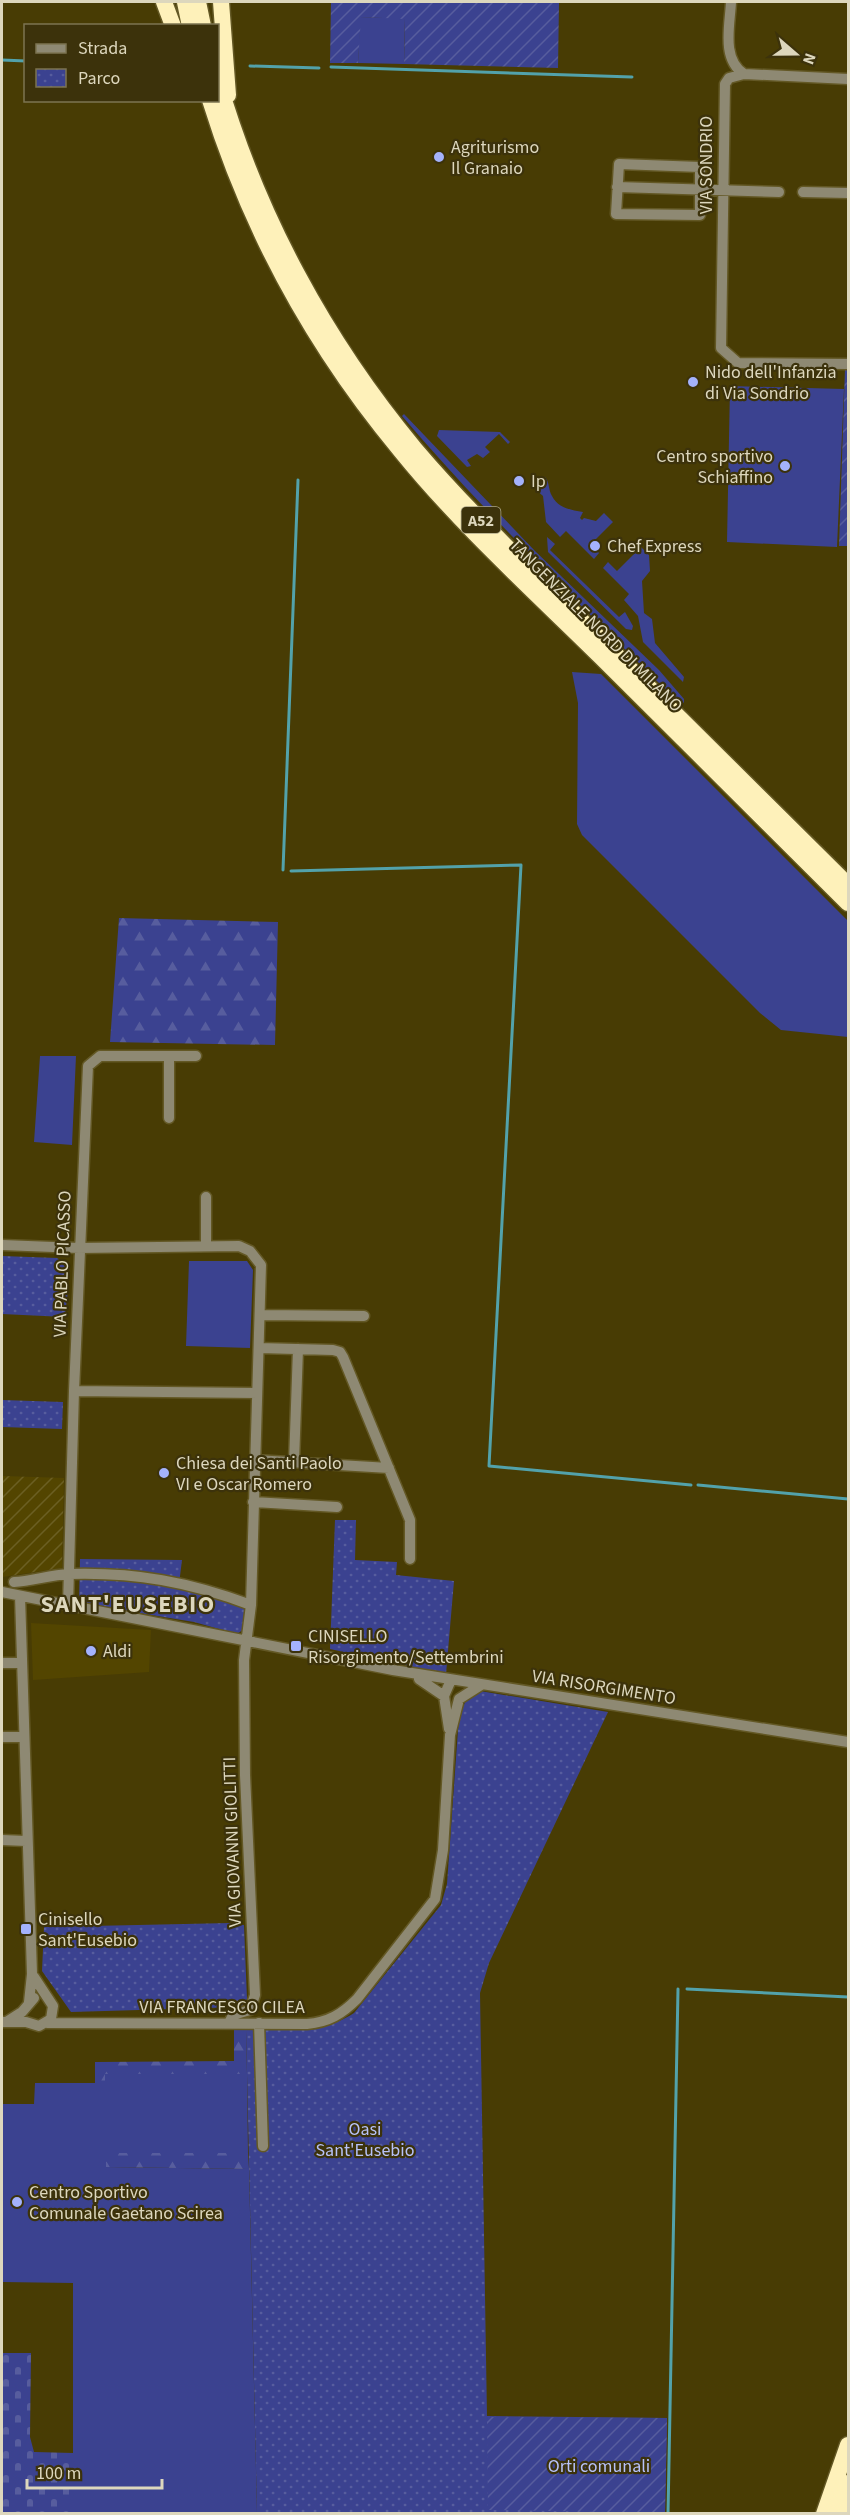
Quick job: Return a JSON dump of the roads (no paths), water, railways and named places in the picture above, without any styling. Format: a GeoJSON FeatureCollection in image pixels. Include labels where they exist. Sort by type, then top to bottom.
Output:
{"type":"FeatureCollection","features":[{"type":"Feature","properties":{"kind":"highway"},"geometry":{"type":"LineString","coordinates":[[164,2],[172,24]]}},
{"type":"Feature","properties":{"kind":"highway"},"geometry":{"type":"LineString","coordinates":[[185,2],[190,24]]}},
{"type":"Feature","properties":{"kind":"highway"},"geometry":{"type":"LineString","coordinates":[[198,2],[203,24]]}},
{"type":"Feature","properties":{"kind":"highway","name":"A52"},"geometry":{"type":"LineString","coordinates":[[221,2],[225,125]]}},
{"type":"Feature","properties":{"kind":"highway","name":"TANGENZIALE NORD DI MILANO"},"geometry":{"type":"LineString","coordinates":[[219,86],[225,125],[250,208],[291,291],[340,370],[388,436],[479,536],[849,903]]}},
{"type":"Feature","properties":{"kind":"highway","name":"A52"},"geometry":{"type":"LineString","coordinates":[[202,102],[204,109],[225,125]]}},
{"type":"Feature","properties":{"kind":"highway","name":"TANGENZIALE NORD DI MILANO"},"geometry":{"type":"LineString","coordinates":[[211,102],[225,125],[304,288],[346,356],[405,436],[480,519],[849,885]]}},
{"type":"Feature","properties":{"kind":"highway"},"geometry":{"type":"LineString","coordinates":[[824,2514],[849,2445]]}},
{"type":"Feature","properties":{"kind":"highway"},"geometry":{"type":"LineString","coordinates":[[837,2514],[849,2482]]}},
{"type":"Feature","properties":{"kind":"street"},"geometry":{"type":"LineString","coordinates":[[731,2],[730,58],[737,69],[744,74],[849,79]]}},
{"type":"Feature","properties":{"kind":"street","name":"VIA SONDRIO"},"geometry":{"type":"LineString","coordinates":[[744,74],[729,78],[723,90],[721,348],[735,362],[849,364]]}},
{"type":"Feature","properties":{"kind":"street"},"geometry":{"type":"LineString","coordinates":[[619,164],[700,167],[700,215],[616,214],[617,187],[619,164]]}},
{"type":"Feature","properties":{"kind":"street"},"geometry":{"type":"LineString","coordinates":[[617,187],[779,192]]}},
{"type":"Feature","properties":{"kind":"street"},"geometry":{"type":"LineString","coordinates":[[802,192],[849,193]]}},
{"type":"Feature","properties":{"kind":"street","name":"VIA PABLO PICASSO"},"geometry":{"type":"LineString","coordinates":[[68,1606],[79,1248],[88,1066],[100,1056],[196,1056]]}},
{"type":"Feature","properties":{"kind":"street"},"geometry":{"type":"LineString","coordinates":[[169,1057],[169,1118]]}},
{"type":"Feature","properties":{"kind":"street"},"geometry":{"type":"LineString","coordinates":[[206,1197],[206,1246]]}},
{"type":"Feature","properties":{"kind":"street"},"geometry":{"type":"LineString","coordinates":[[2,1245],[79,1248],[238,1246],[255,1256],[261,1265],[251,1605],[247,1643]]}},
{"type":"Feature","properties":{"kind":"street"},"geometry":{"type":"LineString","coordinates":[[260,1315],[364,1316]]}},
{"type":"Feature","properties":{"kind":"street"},"geometry":{"type":"LineString","coordinates":[[259,1348],[340,1352],[412,1525],[410,1559]]}},
{"type":"Feature","properties":{"kind":"street"},"geometry":{"type":"LineString","coordinates":[[294,1462],[298,1349]]}},
{"type":"Feature","properties":{"kind":"street"},"geometry":{"type":"LineString","coordinates":[[74,1391],[257,1393]]}},
{"type":"Feature","properties":{"kind":"street"},"geometry":{"type":"LineString","coordinates":[[255,1460],[389,1468]]}},
{"type":"Feature","properties":{"kind":"street"},"geometry":{"type":"LineString","coordinates":[[254,1502],[338,1507]]}},
{"type":"Feature","properties":{"kind":"street"},"geometry":{"type":"LineString","coordinates":[[14,1582],[68,1574],[164,1578],[251,1605]]}},
{"type":"Feature","properties":{"kind":"street","name":"VIA RISORGIMENTO"},"geometry":{"type":"LineString","coordinates":[[2,1592],[247,1643],[453,1681],[849,1742]]}},
{"type":"Feature","properties":{"kind":"street"},"geometry":{"type":"LineString","coordinates":[[20,1596],[32,1974],[26,2017],[31,2023]]}},
{"type":"Feature","properties":{"kind":"street","name":"VIA GIOVANNI GIOLITTI"},"geometry":{"type":"LineString","coordinates":[[229,2023],[233,2015],[245,2014],[255,2002],[245,1776],[244,1660],[247,1643]]}},
{"type":"Feature","properties":{"kind":"street"},"geometry":{"type":"LineString","coordinates":[[2,1663],[21,1663]]}},
{"type":"Feature","properties":{"kind":"street"},"geometry":{"type":"LineString","coordinates":[[405,1672],[431,1685],[444,1696],[453,1681]]}},
{"type":"Feature","properties":{"kind":"street","name":"VIA FRANCESCO CILEA"},"geometry":{"type":"LineString","coordinates":[[47,2023],[307,2025],[320,2023],[342,2013],[357,1999],[430,1908],[439,1882],[450,1735],[459,1699],[453,1681]]}},
{"type":"Feature","properties":{"kind":"street"},"geometry":{"type":"LineString","coordinates":[[459,1699],[481,1685]]}},
{"type":"Feature","properties":{"kind":"street","name":"VIA FRANCESCO CILEA"},"geometry":{"type":"LineString","coordinates":[[444,1696],[450,1735]]}},
{"type":"Feature","properties":{"kind":"street"},"geometry":{"type":"LineString","coordinates":[[2,1737],[23,1737]]}},
{"type":"Feature","properties":{"kind":"street"},"geometry":{"type":"LineString","coordinates":[[2,1840],[26,1841]]}},
{"type":"Feature","properties":{"kind":"street"},"geometry":{"type":"LineString","coordinates":[[3,2022],[31,2023],[39,2026],[47,2023],[54,2010],[32,1974]]}},
{"type":"Feature","properties":{"kind":"street"},"geometry":{"type":"LineString","coordinates":[[3,2022],[16,2017],[34,1998],[46,1999]]}},
{"type":"Feature","properties":{"kind":"street","name":"VIA FRANCESCO CILEA"},"geometry":{"type":"LineString","coordinates":[[54,2010],[75,2022]]}},
{"type":"Feature","properties":{"kind":"street"},"geometry":{"type":"LineString","coordinates":[[259,2023],[263,2146]]}},
{"type":"Feature","properties":{"kind":"waterway"},"geometry":{"type":"LineString","coordinates":[[2,60],[24,61]]}},
{"type":"Feature","properties":{"kind":"waterway"},"geometry":{"type":"LineString","coordinates":[[250,66],[319,68]]}},
{"type":"Feature","properties":{"kind":"waterway"},"geometry":{"type":"LineString","coordinates":[[331,67],[632,77]]}},
{"type":"Feature","properties":{"kind":"waterway"},"geometry":{"type":"LineString","coordinates":[[283,870],[298,480]]}},
{"type":"Feature","properties":{"kind":"waterway"},"geometry":{"type":"LineString","coordinates":[[291,871],[521,865],[489,1466],[691,1485]]}},
{"type":"Feature","properties":{"kind":"waterway"},"geometry":{"type":"LineString","coordinates":[[698,1485],[848,1499]]}},
{"type":"Feature","properties":{"kind":"waterway"},"geometry":{"type":"LineString","coordinates":[[668,2514],[678,1989]]}},
{"type":"Feature","properties":{"kind":"waterway"},"geometry":{"type":"LineString","coordinates":[[687,1989],[848,1997]]}},
{"type":"Feature","properties":{"kind":"place","name":"Agriturismo Il Granaio"},"geometry":{"type":"Point","coordinates":[439,157]}},
{"type":"Feature","properties":{"kind":"place","name":"Nido dell'Infanzia di Via Sondrio"},"geometry":{"type":"Point","coordinates":[693,382]}},
{"type":"Feature","properties":{"kind":"place","name":"Centro sportivo Schiaffino"},"geometry":{"type":"Point","coordinates":[785,466]}},
{"type":"Feature","properties":{"kind":"place","name":"Ip"},"geometry":{"type":"Point","coordinates":[519,481]}},
{"type":"Feature","properties":{"kind":"place","name":"Chef Express"},"geometry":{"type":"Point","coordinates":[595,546]}},
{"type":"Feature","properties":{"kind":"place","name":"Chiesa dei Santi Paolo VI e Oscar Romero"},"geometry":{"type":"Point","coordinates":[164,1473]}},
{"type":"Feature","properties":{"kind":"place","name":"CINISELLO Risorgimento/Settembrini"},"geometry":{"type":"Point","coordinates":[296,1646]}},
{"type":"Feature","properties":{"kind":"place","name":"Aldi"},"geometry":{"type":"Point","coordinates":[91,1651]}},
{"type":"Feature","properties":{"kind":"place","name":"Cinisello Sant'Eusebio"},"geometry":{"type":"Point","coordinates":[26,1929]}},
{"type":"Feature","properties":{"kind":"place","name":"Centro Sportivo Comunale Gaetano Scirea"},"geometry":{"type":"Point","coordinates":[17,2202]}},
{"type":"Feature","properties":{"kind":"district","name":"SANT'EUSEBIO"},"geometry":{"type":"Point","coordinates":[128,1604]}},
{"type":"Feature","properties":{"kind":"park label","name":"Oasi Sant'Eusebio"},"geometry":{"type":"Point","coordinates":[365,2139]}},
{"type":"Feature","properties":{"kind":"park label","name":"Orti comunali"},"geometry":{"type":"Point","coordinates":[599,2466]}}]}
